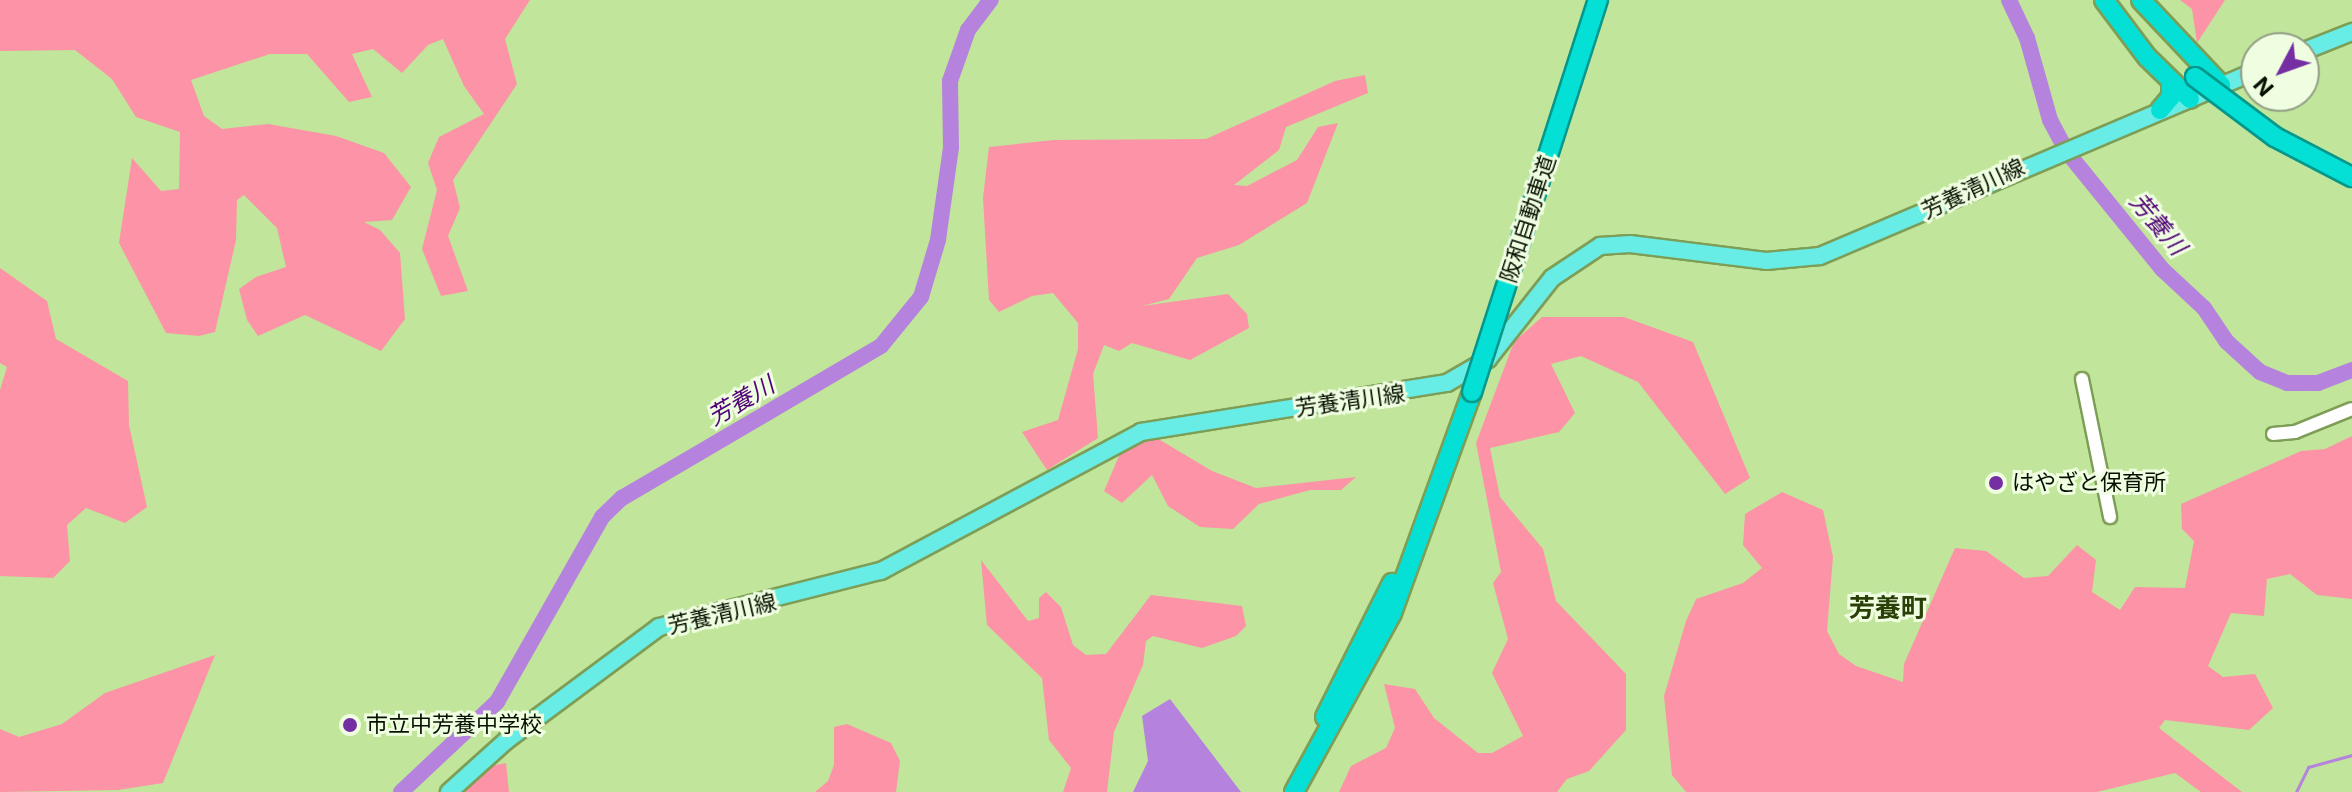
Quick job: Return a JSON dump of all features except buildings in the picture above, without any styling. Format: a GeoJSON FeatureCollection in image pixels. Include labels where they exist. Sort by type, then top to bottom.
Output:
{"type":"FeatureCollection","features":[{"type":"Feature","properties":{"kind":"highway","name":"阪和自動車道"},"geometry":{"type":"LineString","coordinates":[[1294,792],[1392,613],[1472,392],[1598,0]]}},
{"type":"Feature","properties":{"kind":"highway"},"geometry":{"type":"LineString","coordinates":[[2104,0],[2171,82],[2190,99]]}},
{"type":"Feature","properties":{"kind":"highway"},"geometry":{"type":"LineString","coordinates":[[2128,0],[2195,77],[2275,137],[2352,177]]}},
{"type":"Feature","properties":{"kind":"highway"},"geometry":{"type":"LineString","coordinates":[[2141,0],[2221,85]]}},
{"type":"Feature","properties":{"kind":"highway"},"geometry":{"type":"LineString","coordinates":[[2160,110],[2171,97],[2171,82]]}},
{"type":"Feature","properties":{"kind":"highway","name":"阪和自動車道"},"geometry":{"type":"LineString","coordinates":[[1279,792],[1371,627],[1455,437]]}},
{"type":"Feature","properties":{"kind":"main road"},"geometry":{"type":"LineString","coordinates":[[2320,45],[2352,32]]}},
{"type":"Feature","properties":{"kind":"main road","name":"芳養清川線"},"geometry":{"type":"LineString","coordinates":[[449,792],[507,740],[659,627],[881,571],[1141,432],[1447,383],[1488,359],[1552,278],[1600,246],[1630,244],[1766,261],[1809,258],[2093,136],[2240,77]]}},
{"type":"Feature","properties":{"kind":"street"},"geometry":{"type":"LineString","coordinates":[[2082,379],[2110,517]]}},
{"type":"Feature","properties":{"kind":"street"},"geometry":{"type":"LineString","coordinates":[[2273,434],[2295,432],[2352,409]]}},
{"type":"Feature","properties":{"kind":"shaded area"},"geometry":{"type":"Polygon","coordinates":[[[0,0],[530,0],[505,39],[517,84],[453,180],[460,208],[448,236],[468,291],[441,296],[422,249],[437,190],[428,163],[439,137],[484,114],[464,86],[443,39],[428,45],[402,73],[373,49],[352,54],[372,97],[349,102],[307,54],[270,54],[191,80],[204,116],[222,129],[268,124],[336,136],[384,153],[411,187],[392,220],[364,222],[380,230],[400,253],[405,319],[381,351],[305,315],[258,336],[247,320],[239,289],[256,277],[286,267],[277,228],[244,195],[237,200],[236,240],[215,332],[199,336],[166,333],[119,243],[132,158],[161,191],[179,189],[180,132],[136,117],[112,79],[75,50],[0,51],[0,0]]]}},
{"type":"Feature","properties":{"kind":"shaded area"},"geometry":{"type":"Polygon","coordinates":[[[2180,0],[2225,0],[2197,43],[2192,9],[2180,0]]]}},
{"type":"Feature","properties":{"kind":"shaded area"},"geometry":{"type":"Polygon","coordinates":[[[1365,75],[1368,93],[1286,127],[1279,150],[1234,185],[1247,186],[1297,160],[1318,127],[1338,123],[1307,203],[1239,245],[1197,258],[1169,299],[1142,306],[1228,294],[1247,314],[1249,328],[1190,360],[1132,343],[1119,351],[1104,345],[1093,374],[1098,438],[1047,470],[1022,432],[1058,420],[1078,349],[1078,323],[1053,293],[1032,296],[999,312],[989,300],[983,198],[989,147],[1054,140],[1206,139],[1335,81],[1365,75]]]}},
{"type":"Feature","properties":{"kind":"shaded area"},"geometry":{"type":"Polygon","coordinates":[[[0,268],[47,301],[56,339],[128,381],[129,425],[147,507],[125,523],[86,508],[67,525],[70,561],[53,578],[0,576],[0,390],[7,367],[0,363],[0,268]]]}},
{"type":"Feature","properties":{"kind":"shaded area"},"geometry":{"type":"Polygon","coordinates":[[[1542,317],[1624,317],[1693,342],[1750,478],[1725,494],[1638,382],[1581,356],[1551,364],[1575,413],[1559,432],[1490,448],[1500,497],[1543,549],[1556,601],[1626,674],[1626,730],[1589,771],[1567,779],[1557,792],[1339,792],[1351,766],[1386,748],[1395,728],[1384,684],[1415,689],[1434,718],[1478,753],[1492,753],[1523,736],[1492,673],[1508,639],[1493,583],[1501,572],[1476,443],[1514,342],[1542,317]]]}},
{"type":"Feature","properties":{"kind":"shaded area"},"geometry":{"type":"Polygon","coordinates":[[[2352,436],[2352,599],[2317,595],[2290,574],[2267,579],[2264,616],[2231,613],[2208,666],[2223,677],[2255,674],[2273,708],[2249,730],[2165,720],[2159,728],[2242,792],[2201,792],[2175,773],[2097,792],[1686,792],[1672,775],[1664,696],[1686,621],[1696,599],[1743,583],[1762,568],[1743,545],[1745,514],[1782,492],[1823,510],[1833,557],[1827,631],[1839,654],[1856,666],[1903,682],[1904,664],[1955,548],[1986,551],[2024,578],[2048,576],[2077,545],[2096,560],[2092,592],[2120,610],[2135,587],[2185,588],[2194,541],[2182,529],[2181,504],[2301,451],[2325,449],[2352,436]]]}},
{"type":"Feature","properties":{"kind":"shaded area"},"geometry":{"type":"Polygon","coordinates":[[[1155,437],[1212,471],[1256,488],[1356,477],[1341,490],[1310,490],[1259,504],[1233,529],[1200,527],[1168,506],[1152,475],[1122,503],[1104,491],[1122,449],[1155,437]]]}},
{"type":"Feature","properties":{"kind":"shaded area"},"geometry":{"type":"Polygon","coordinates":[[[981,560],[1028,621],[1039,618],[1039,598],[1046,592],[1061,607],[1073,645],[1086,655],[1106,654],[1151,595],[1242,606],[1246,626],[1236,636],[1202,648],[1153,636],[1146,641],[1143,665],[1114,732],[1107,792],[1063,792],[1071,768],[1049,740],[1042,678],[987,625],[981,560]]]}},
{"type":"Feature","properties":{"kind":"shaded area"},"geometry":{"type":"Polygon","coordinates":[[[215,655],[163,783],[118,790],[0,792],[0,729],[19,737],[62,724],[105,693],[215,655]]]}},
{"type":"Feature","properties":{"kind":"shaded area"},"geometry":{"type":"Polygon","coordinates":[[[1170,699],[1241,792],[1133,792],[1148,761],[1142,716],[1170,699]]]}},
{"type":"Feature","properties":{"kind":"shaded area"},"geometry":{"type":"Polygon","coordinates":[[[847,724],[891,743],[900,761],[896,792],[815,792],[828,781],[834,765],[834,727],[847,724]]]}},
{"type":"Feature","properties":{"kind":"shaded area"},"geometry":{"type":"Polygon","coordinates":[[[506,763],[509,792],[460,792],[491,766],[506,763]]]}},
{"type":"Feature","properties":{"kind":"waterway","name":"芳養川"},"geometry":{"type":"LineString","coordinates":[[401,792],[497,702],[602,517],[622,498],[881,346],[921,297],[938,240],[951,147],[950,81],[968,30],[991,0]]}},
{"type":"Feature","properties":{"kind":"waterway","name":"芳養川"},"geometry":{"type":"LineString","coordinates":[[2009,0],[2027,38],[2050,120],[2067,152],[2162,269],[2204,308],[2226,341],[2260,372],[2287,383],[2318,383],[2352,370]]}},
{"type":"Feature","properties":{"kind":"waterway"},"geometry":{"type":"LineString","coordinates":[[2296,792],[2308,767],[2352,755]]}},
{"type":"Feature","properties":{"kind":"place","name":"はやざと保育所"},"geometry":{"type":"Point","coordinates":[1996,483]}},
{"type":"Feature","properties":{"kind":"place","name":"市立中芳養中学校"},"geometry":{"type":"Point","coordinates":[350,725]}},
{"type":"Feature","properties":{"kind":"district","name":"芳養町"},"geometry":{"type":"Point","coordinates":[1888,608]}}]}
